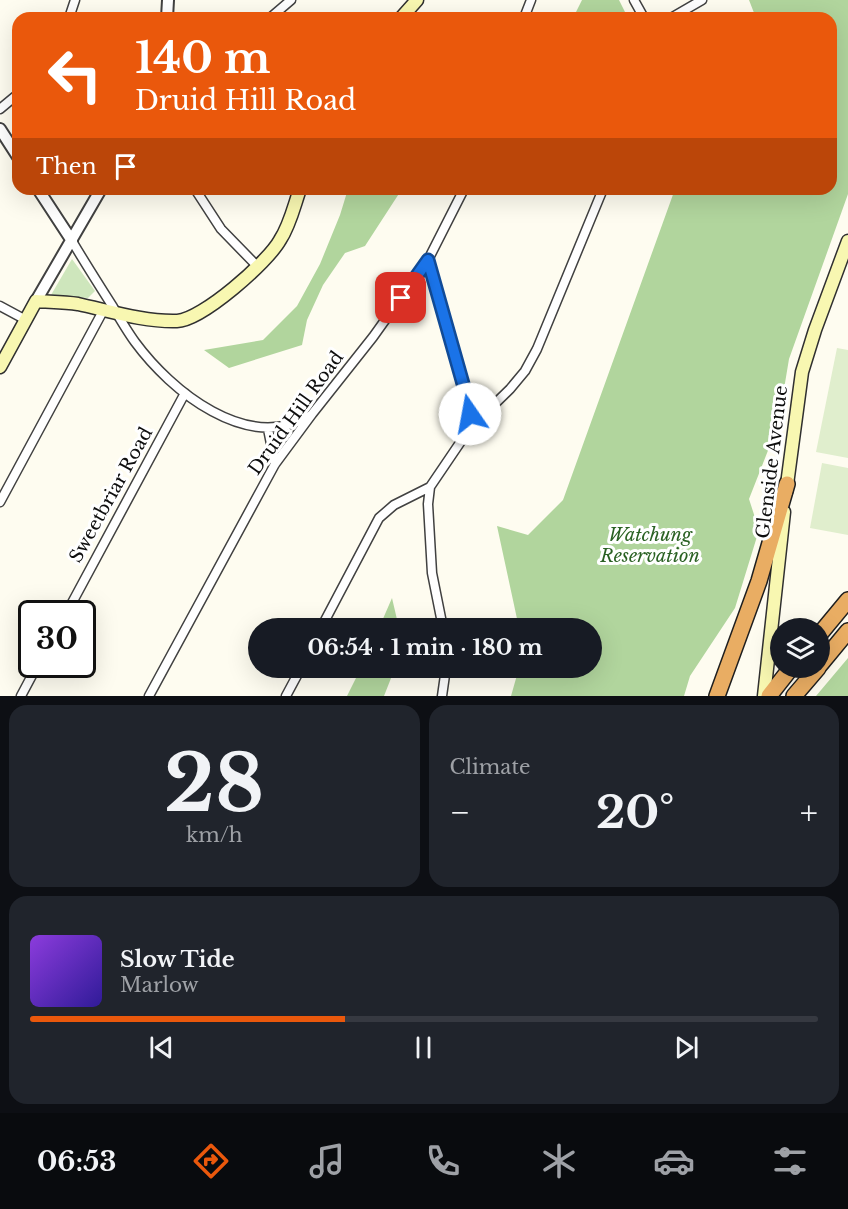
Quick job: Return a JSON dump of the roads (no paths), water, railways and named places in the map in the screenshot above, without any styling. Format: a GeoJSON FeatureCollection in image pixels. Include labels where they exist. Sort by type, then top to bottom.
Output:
{"type":"FeatureCollection","features":[{"type":"Feature","properties":{"kind":"highway"},"geometry":{"type":"LineString","coordinates":[[717,696],[759,581],[787,484]]}},
{"type":"Feature","properties":{"kind":"highway"},"geometry":{"type":"LineString","coordinates":[[830,621],[848,600]]}},
{"type":"Feature","properties":{"kind":"highway"},"geometry":{"type":"LineString","coordinates":[[830,653],[848,631]]}},
{"type":"Feature","properties":{"kind":"highway"},"geometry":{"type":"LineString","coordinates":[[770,696],[784,678]]}},
{"type":"Feature","properties":{"kind":"highway"},"geometry":{"type":"LineString","coordinates":[[794,696],[809,678]]}},
{"type":"Feature","properties":{"kind":"main road"},"geometry":{"type":"LineString","coordinates":[[406,12],[417,0]]}},
{"type":"Feature","properties":{"kind":"main road"},"geometry":{"type":"LineString","coordinates":[[0,367],[36,301],[75,304],[117,314],[174,321],[192,318],[271,253],[281,239],[298,195]]}},
{"type":"Feature","properties":{"kind":"main road","name":"Glenside Avenue"},"geometry":{"type":"LineString","coordinates":[[764,696],[787,484],[802,372],[848,241]]}},
{"type":"Feature","properties":{"kind":"street"},"geometry":{"type":"LineString","coordinates":[[277,12],[291,0]]}},
{"type":"Feature","properties":{"kind":"street"},"geometry":{"type":"LineString","coordinates":[[681,12],[702,0]]}},
{"type":"Feature","properties":{"kind":"street"},"geometry":{"type":"LineString","coordinates":[[0,109],[12,99]]}},
{"type":"Feature","properties":{"kind":"street"},"geometry":{"type":"LineString","coordinates":[[0,129],[12,148]]}},
{"type":"Feature","properties":{"kind":"street"},"geometry":{"type":"LineString","coordinates":[[42,195],[134,342],[156,367],[185,393],[212,411],[231,420],[268,429],[286,426],[312,414]]}},
{"type":"Feature","properties":{"kind":"street"},"geometry":{"type":"LineString","coordinates":[[36,301],[98,195]]}},
{"type":"Feature","properties":{"kind":"street"},"geometry":{"type":"LineString","coordinates":[[199,195],[221,229],[257,266]]}},
{"type":"Feature","properties":{"kind":"street","name":"Druid Hill Road"},"geometry":{"type":"LineString","coordinates":[[149,696],[275,464],[374,337],[428,260],[461,195]]}},
{"type":"Feature","properties":{"kind":"street"},"geometry":{"type":"LineString","coordinates":[[441,618],[432,573],[428,504],[430,487],[470,428],[489,411],[525,371],[537,349],[601,195]]}},
{"type":"Feature","properties":{"kind":"street"},"geometry":{"type":"LineString","coordinates":[[428,260],[469,405],[470,428]]}},
{"type":"Feature","properties":{"kind":"street"},"geometry":{"type":"LineString","coordinates":[[0,306],[26,320]]}},
{"type":"Feature","properties":{"kind":"street"},"geometry":{"type":"LineString","coordinates":[[0,502],[104,310]]}},
{"type":"Feature","properties":{"kind":"street","name":"Sweetbriar Road"},"geometry":{"type":"LineString","coordinates":[[74,600],[185,393]]}},
{"type":"Feature","properties":{"kind":"street"},"geometry":{"type":"LineString","coordinates":[[469,405],[489,411]]}},
{"type":"Feature","properties":{"kind":"street"},"geometry":{"type":"LineString","coordinates":[[268,429],[275,464]]}},
{"type":"Feature","properties":{"kind":"street"},"geometry":{"type":"LineString","coordinates":[[326,618],[379,518],[394,505],[430,487]]}},
{"type":"Feature","properties":{"kind":"street"},"geometry":{"type":"LineString","coordinates":[[21,696],[31,678]]}},
{"type":"Feature","properties":{"kind":"street"},"geometry":{"type":"LineString","coordinates":[[286,696],[296,678]]}},
{"type":"Feature","properties":{"kind":"street"},"geometry":{"type":"LineString","coordinates":[[441,696],[444,678]]}},
{"type":"Feature","properties":{"kind":"park label","name":"Watchung Reservation"},"geometry":{"type":"Point","coordinates":[650,545]}}]}
